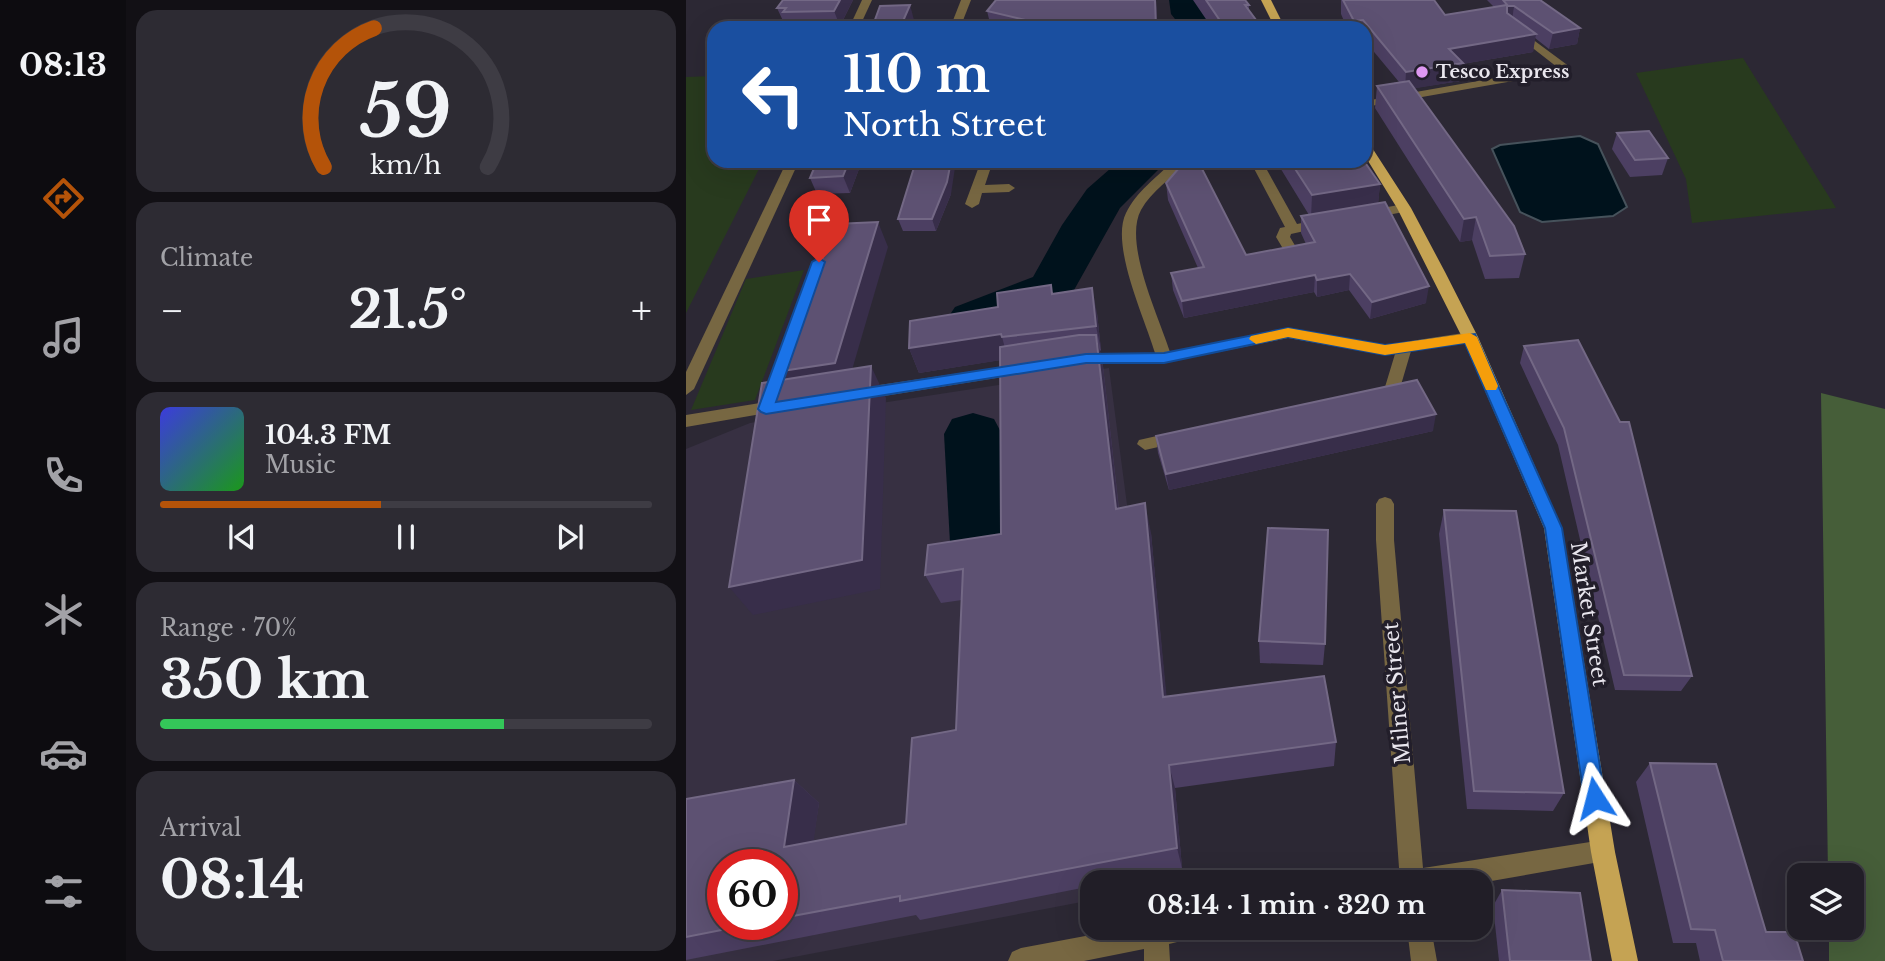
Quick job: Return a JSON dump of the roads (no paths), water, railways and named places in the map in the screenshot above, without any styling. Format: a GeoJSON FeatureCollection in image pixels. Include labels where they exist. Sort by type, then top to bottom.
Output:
{"type":"FeatureCollection","features":[{"type":"Feature","properties":{"kind":"main road"},"geometry":{"type":"LineString","coordinates":[[1266,0],[1276,21]]}},
{"type":"Feature","properties":{"kind":"main road","name":"Market Street"},"geometry":{"type":"LineString","coordinates":[[1372,157],[1404,208],[1470,337],[1553,528],[1603,852],[1625,961]]}},
{"type":"Feature","properties":{"kind":"street"},"geometry":{"type":"LineString","coordinates":[[857,21],[867,0]]}},
{"type":"Feature","properties":{"kind":"street"},"geometry":{"type":"LineString","coordinates":[[958,21],[966,0]]}},
{"type":"Feature","properties":{"kind":"street"},"geometry":{"type":"LineString","coordinates":[[1372,103],[1566,69],[1510,26]]}},
{"type":"Feature","properties":{"kind":"street"},"geometry":{"type":"LineString","coordinates":[[686,390],[692,366],[790,168]]}},
{"type":"Feature","properties":{"kind":"street"},"geometry":{"type":"LineString","coordinates":[[972,204],[984,168]]}},
{"type":"Feature","properties":{"kind":"street"},"geometry":{"type":"LineString","coordinates":[[1164,358],[1132,253],[1129,222],[1142,201],[1173,168]]}},
{"type":"Feature","properties":{"kind":"street"},"geometry":{"type":"LineString","coordinates":[[1260,168],[1292,228]]}},
{"type":"Feature","properties":{"kind":"street"},"geometry":{"type":"LineString","coordinates":[[976,189],[1009,188]]}},
{"type":"Feature","properties":{"kind":"street"},"geometry":{"type":"LineString","coordinates":[[1293,254],[1283,237],[1284,231],[1404,208]]}},
{"type":"Feature","properties":{"kind":"street"},"geometry":{"type":"LineString","coordinates":[[766,409],[819,262]]}},
{"type":"Feature","properties":{"kind":"street"},"geometry":{"type":"LineString","coordinates":[[1059,363],[1086,358],[1164,358],[1288,333],[1367,348],[1404,349],[1470,337]]}},
{"type":"Feature","properties":{"kind":"street"},"geometry":{"type":"LineString","coordinates":[[1366,397],[1392,391],[1404,349]]}},
{"type":"Feature","properties":{"kind":"street"},"geometry":{"type":"LineString","coordinates":[[847,396],[1033,367]]}},
{"type":"Feature","properties":{"kind":"street"},"geometry":{"type":"LineString","coordinates":[[686,421],[793,404]]}},
{"type":"Feature","properties":{"kind":"street"},"geometry":{"type":"LineString","coordinates":[[1145,444],[1197,433]]}},
{"type":"Feature","properties":{"kind":"street","name":"Milner Street"},"geometry":{"type":"LineString","coordinates":[[1385,504],[1385,540],[1411,870]]}},
{"type":"Feature","properties":{"kind":"street"},"geometry":{"type":"LineString","coordinates":[[1488,870],[1603,852]]}},
{"type":"Feature","properties":{"kind":"street"},"geometry":{"type":"LineString","coordinates":[[1021,961],[1126,940]]}},
{"type":"Feature","properties":{"kind":"street"},"geometry":{"type":"LineString","coordinates":[[1156,940],[1157,961]]}},
{"type":"Feature","properties":{"kind":"street"},"geometry":{"type":"LineString","coordinates":[[1421,940],[1424,961]]}},
{"type":"Feature","properties":{"kind":"water"},"geometry":{"type":"Polygon","coordinates":[[[1580,136],[1598,144],[1627,207],[1613,216],[1542,222],[1520,212],[1492,149],[1500,145],[1580,136]]]}},
{"type":"Feature","properties":{"kind":"waterway"},"geometry":{"type":"LineString","coordinates":[[1186,0],[1189,14],[1194,21]]}},
{"type":"Feature","properties":{"kind":"waterway"},"geometry":{"type":"LineString","coordinates":[[973,319],[1051,288],[1085,225],[1103,199],[1137,168]]}},
{"type":"Feature","properties":{"kind":"waterway"},"geometry":{"type":"LineString","coordinates":[[973,434],[982,543]]}},
{"type":"Feature","properties":{"kind":"place","name":"Tesco Express"},"geometry":{"type":"Point","coordinates":[1422,72]}}]}
